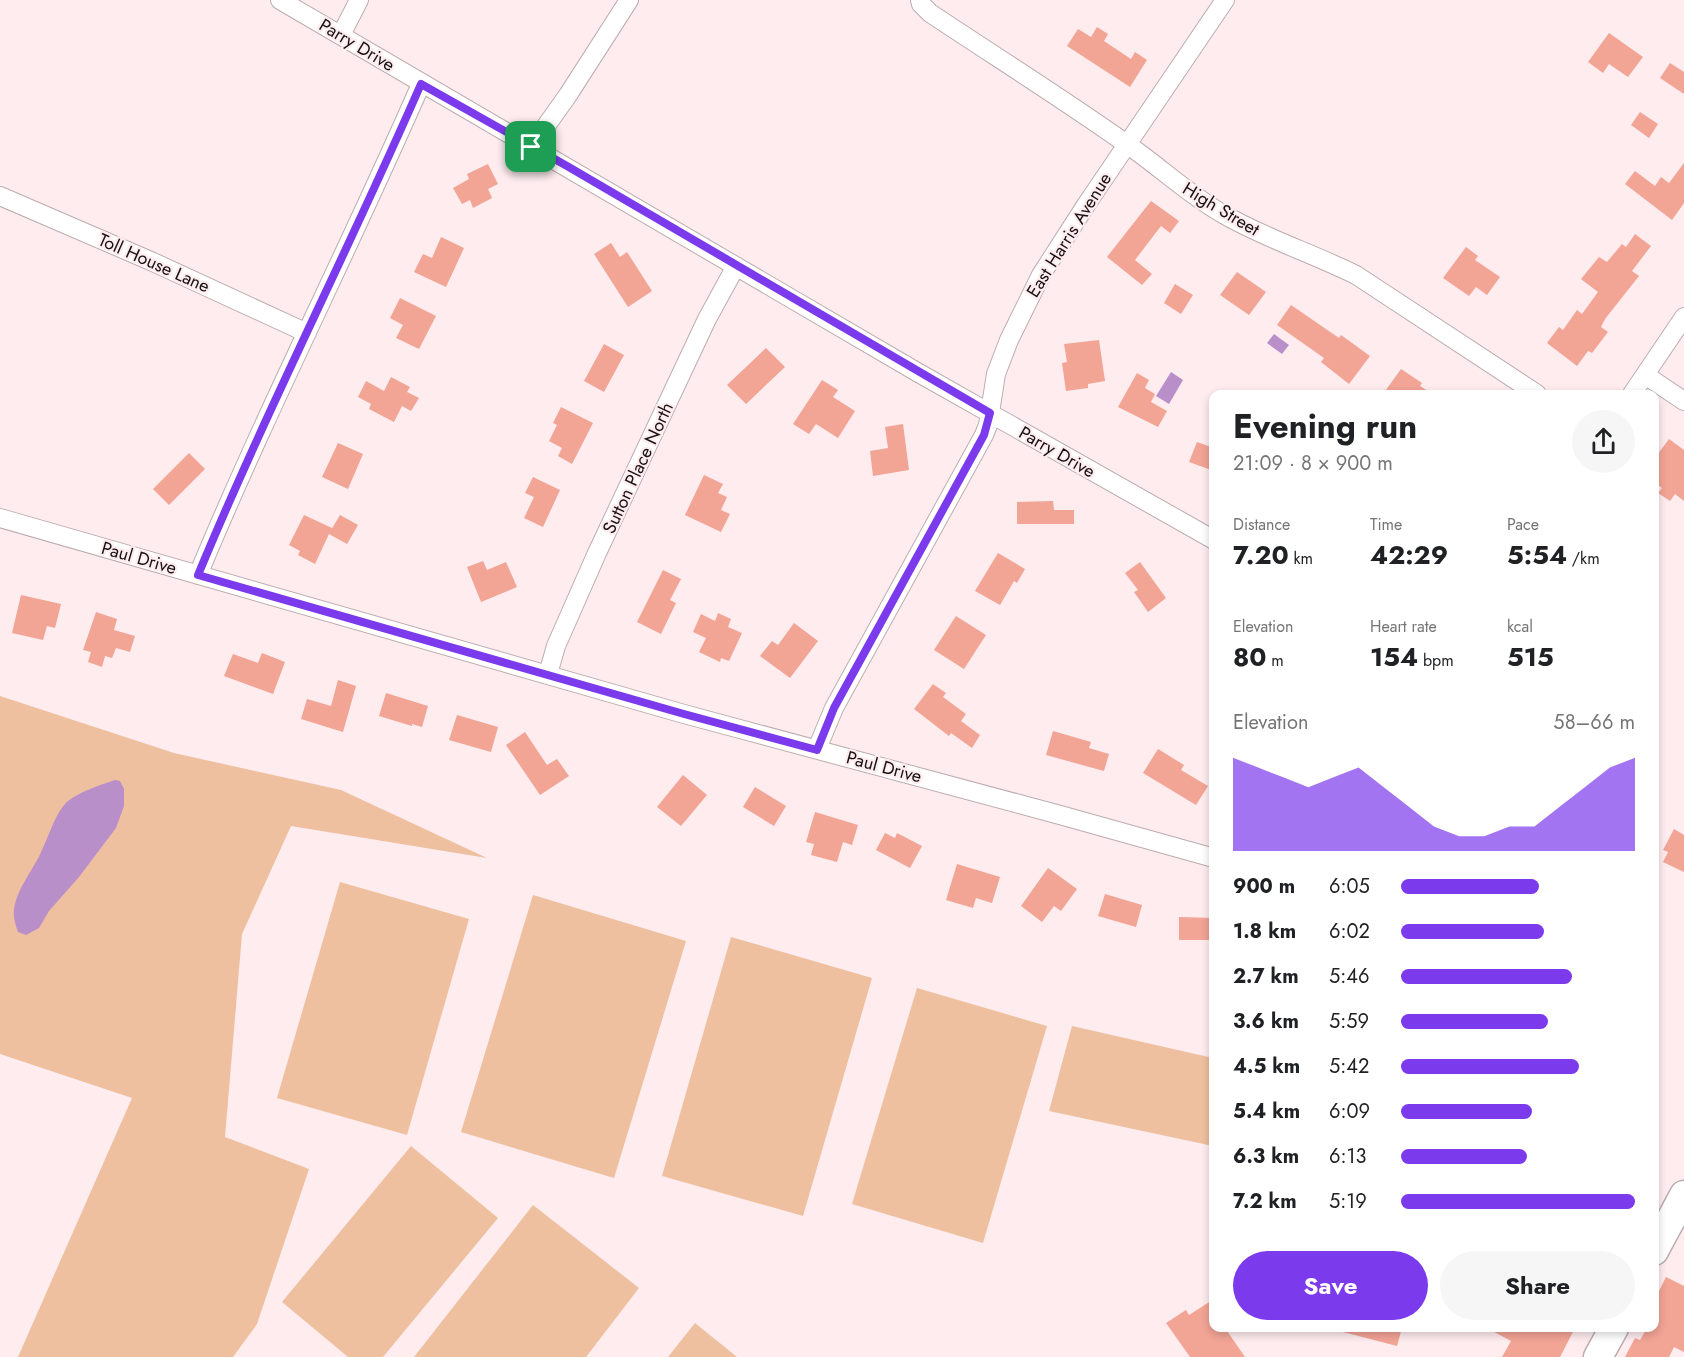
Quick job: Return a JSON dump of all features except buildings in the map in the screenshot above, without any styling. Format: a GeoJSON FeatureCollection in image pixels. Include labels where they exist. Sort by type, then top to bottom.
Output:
{"type":"FeatureCollection","features":[{"type":"Feature","properties":{"kind":"main road"},"geometry":{"type":"LineString","coordinates":[[1659,1242],[1684,1195]]}},
{"type":"Feature","properties":{"kind":"main road"},"geometry":{"type":"LineString","coordinates":[[1598,1357],[1612,1332]]}},
{"type":"Feature","properties":{"kind":"street","name":"Parry Drive"},"geometry":{"type":"LineString","coordinates":[[280,0],[735,266],[1209,537]]}},
{"type":"Feature","properties":{"kind":"street"},"geometry":{"type":"LineString","coordinates":[[341,35],[359,0]]}},
{"type":"Feature","properties":{"kind":"street"},"geometry":{"type":"LineString","coordinates":[[531,147],[568,95],[628,0]]}},
{"type":"Feature","properties":{"kind":"street","name":"High Street"},"geometry":{"type":"LineString","coordinates":[[920,0],[930,13],[1127,144],[1222,214],[1356,275],[1531,390]]}},
{"type":"Feature","properties":{"kind":"street","name":"East Harris Avenue"},"geometry":{"type":"LineString","coordinates":[[817,750],[834,708],[984,435],[996,374],[1029,298],[1070,229],[1224,0]]}},
{"type":"Feature","properties":{"kind":"street"},"geometry":{"type":"LineString","coordinates":[[198,575],[421,84]]}},
{"type":"Feature","properties":{"kind":"street","name":"Toll House Lane"},"geometry":{"type":"LineString","coordinates":[[0,196],[153,262],[307,333]]}},
{"type":"Feature","properties":{"kind":"street","name":"Sutton Place North"},"geometry":{"type":"LineString","coordinates":[[548,674],[556,646],[597,553],[707,319],[735,266]]}},
{"type":"Feature","properties":{"kind":"street"},"geometry":{"type":"LineString","coordinates":[[1635,390],[1684,316]]}},
{"type":"Feature","properties":{"kind":"street"},"geometry":{"type":"LineString","coordinates":[[1645,375],[1684,401]]}},
{"type":"Feature","properties":{"kind":"street","name":"Paul Drive"},"geometry":{"type":"LineString","coordinates":[[0,518],[684,714],[1209,857]]}},
{"type":"Feature","properties":{"kind":"shaded area"},"geometry":{"type":"Polygon","coordinates":[[[1274,334],[1289,345],[1282,354],[1267,343],[1274,334]]]}},
{"type":"Feature","properties":{"kind":"shaded area"},"geometry":{"type":"Polygon","coordinates":[[[1171,372],[1183,380],[1169,404],[1156,396],[1171,372]]]}},
{"type":"Feature","properties":{"kind":"shaded area"},"geometry":{"type":"Polygon","coordinates":[[[0,696],[174,753],[341,790],[487,858],[291,826],[242,934],[225,1137],[309,1169],[257,1324],[233,1357],[18,1357],[132,1098],[0,1054],[0,696]]]}},
{"type":"Feature","properties":{"kind":"shaded area"},"geometry":{"type":"Polygon","coordinates":[[[115,780],[120,781],[124,789],[124,806],[116,828],[79,877],[49,911],[39,928],[26,935],[18,932],[14,914],[16,901],[60,811],[68,801],[79,794],[115,780]]]}},
{"type":"Feature","properties":{"kind":"shaded area"},"geometry":{"type":"Polygon","coordinates":[[[340,882],[469,919],[407,1135],[277,1098],[340,882]]]}},
{"type":"Feature","properties":{"kind":"shaded area"},"geometry":{"type":"Polygon","coordinates":[[[533,895],[686,941],[614,1178],[461,1132],[533,895]]]}},
{"type":"Feature","properties":{"kind":"shaded area"},"geometry":{"type":"Polygon","coordinates":[[[731,937],[872,978],[803,1216],[662,1176],[731,937]]]}},
{"type":"Feature","properties":{"kind":"shaded area"},"geometry":{"type":"Polygon","coordinates":[[[917,988],[1047,1026],[983,1243],[852,1204],[917,988]]]}},
{"type":"Feature","properties":{"kind":"shaded area"},"geometry":{"type":"Polygon","coordinates":[[[1072,1026],[1209,1057],[1209,1145],[1049,1111],[1072,1026]]]}},
{"type":"Feature","properties":{"kind":"shaded area"},"geometry":{"type":"Polygon","coordinates":[[[411,1146],[498,1218],[383,1357],[348,1357],[282,1302],[411,1146]]]}},
{"type":"Feature","properties":{"kind":"shaded area"},"geometry":{"type":"Polygon","coordinates":[[[533,1205],[639,1288],[586,1357],[414,1357],[533,1205]]]}},
{"type":"Feature","properties":{"kind":"shaded area"},"geometry":{"type":"Polygon","coordinates":[[[695,1323],[737,1357],[668,1357],[695,1323]]]}},
{"type":"Feature","properties":{"kind":"route"},"geometry":{"type":"LineString","coordinates":[[421,84],[531,147],[990,413],[984,435],[834,708],[817,750],[198,575],[421,84]]}}]}
